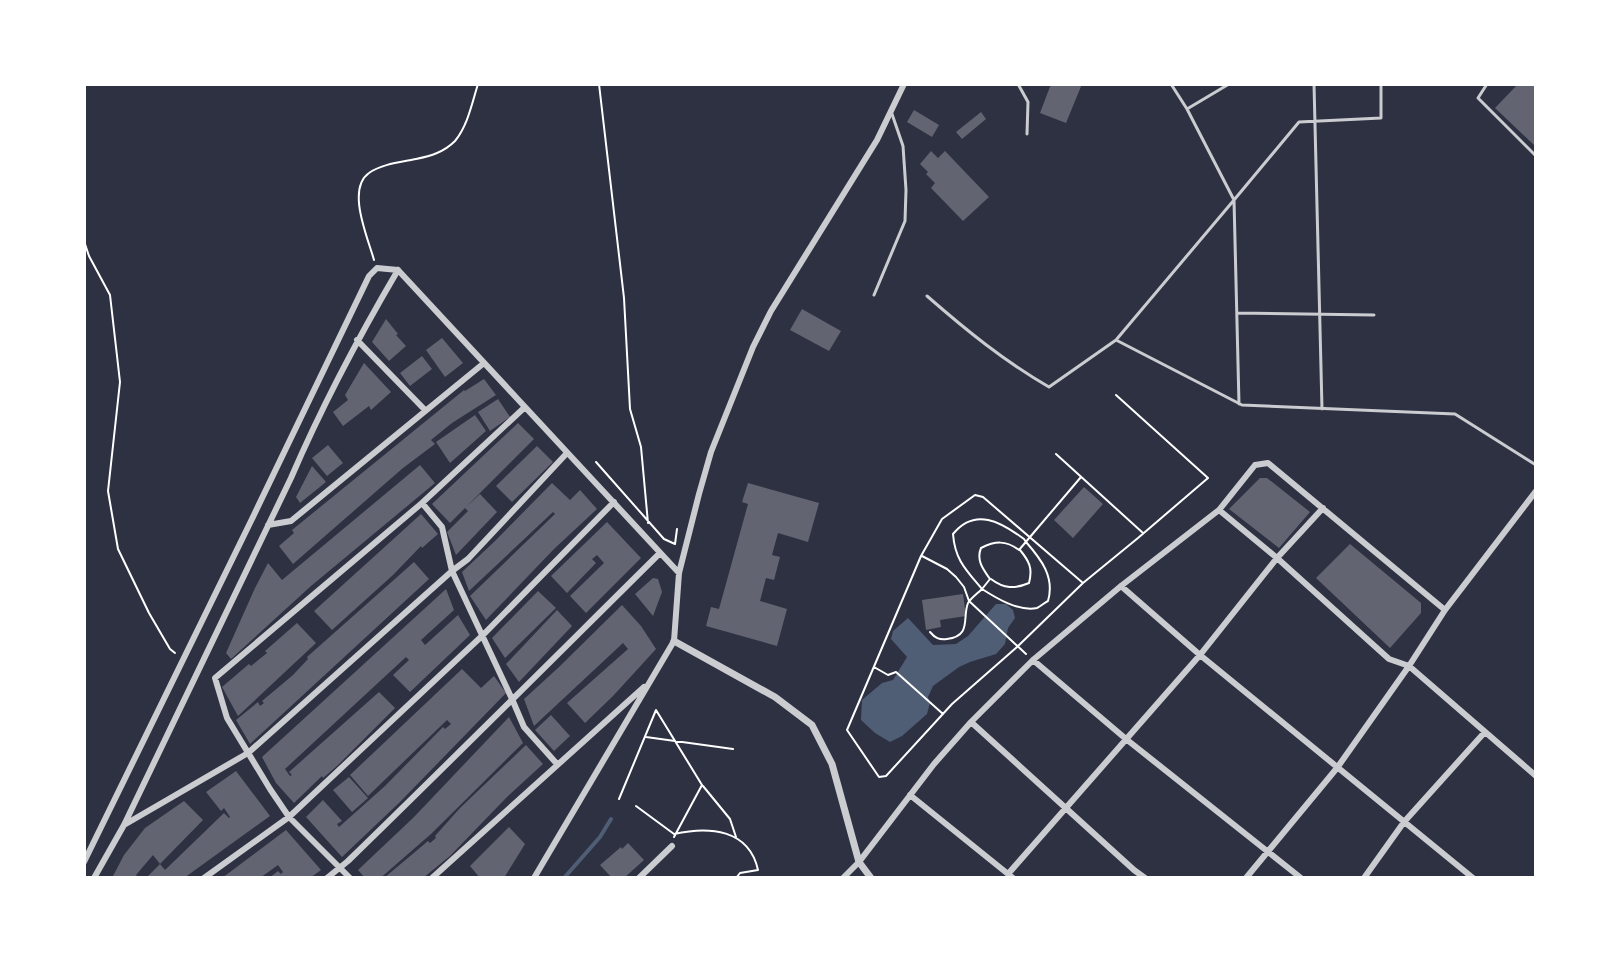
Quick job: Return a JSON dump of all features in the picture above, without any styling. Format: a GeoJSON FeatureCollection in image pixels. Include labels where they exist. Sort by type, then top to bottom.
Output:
{"type":"FeatureCollection","features":[{"type":"Feature","properties":{"kind":"street"},"geometry":{"type":"LineString","coordinates":[[534,878],[674,641],[679,573],[711,452],[753,347],[771,311],[877,140],[904,84]]}},
{"type":"Feature","properties":{"kind":"street"},"geometry":{"type":"LineString","coordinates":[[84,862],[369,276],[377,268],[398,270],[679,573]]}},
{"type":"Feature","properties":{"kind":"street"},"geometry":{"type":"LineString","coordinates":[[94,878],[124,825],[315,423],[357,340],[398,270]]}},
{"type":"Feature","properties":{"kind":"street"},"geometry":{"type":"LineString","coordinates":[[357,340],[425,410]]}},
{"type":"Feature","properties":{"kind":"street"},"geometry":{"type":"LineString","coordinates":[[268,525],[291,521],[484,363]]}},
{"type":"Feature","properties":{"kind":"street"},"geometry":{"type":"LineString","coordinates":[[350,878],[289,817],[227,718],[215,678],[422,503],[525,407]]}},
{"type":"Feature","properties":{"kind":"street"},"geometry":{"type":"LineString","coordinates":[[124,825],[248,753],[468,559],[567,453]]}},
{"type":"Feature","properties":{"kind":"street"},"geometry":{"type":"LineString","coordinates":[[843,878],[971,722],[1033,660],[1219,510],[1255,465],[1268,463],[1445,610]]}},
{"type":"Feature","properties":{"kind":"street"},"geometry":{"type":"LineString","coordinates":[[1246,878],[1337,768],[1445,610],[1536,491]]}},
{"type":"Feature","properties":{"kind":"street"},"geometry":{"type":"LineString","coordinates":[[204,878],[289,817],[483,635],[614,502]]}},
{"type":"Feature","properties":{"kind":"street"},"geometry":{"type":"LineString","coordinates":[[422,503],[442,527],[452,571],[524,727],[557,764]]}},
{"type":"Feature","properties":{"kind":"street"},"geometry":{"type":"LineString","coordinates":[[910,795],[1010,876],[1200,655],[1277,558],[1323,508]]}},
{"type":"Feature","properties":{"kind":"street"},"geometry":{"type":"LineString","coordinates":[[1219,510],[1389,659],[1409,666],[1536,776]]}},
{"type":"Feature","properties":{"kind":"street"},"geometry":{"type":"LineString","coordinates":[[327,878],[487,726],[660,553]]}},
{"type":"Feature","properties":{"kind":"street"},"geometry":{"type":"LineString","coordinates":[[1121,586],[1200,655],[1473,878]]}},
{"type":"Feature","properties":{"kind":"street"},"geometry":{"type":"LineString","coordinates":[[674,641],[775,697],[812,725],[832,764],[859,862],[871,878]]}},
{"type":"Feature","properties":{"kind":"street"},"geometry":{"type":"LineString","coordinates":[[1033,660],[1126,739],[1301,878]]}},
{"type":"Feature","properties":{"kind":"street"},"geometry":{"type":"LineString","coordinates":[[432,878],[649,682]]}},
{"type":"Feature","properties":{"kind":"street"},"geometry":{"type":"LineString","coordinates":[[971,722],[1145,878]]}},
{"type":"Feature","properties":{"kind":"street"},"geometry":{"type":"LineString","coordinates":[[1364,878],[1404,822],[1484,733]]}},
{"type":"Feature","properties":{"kind":"street"},"geometry":{"type":"LineString","coordinates":[[639,878],[672,846]]}},
{"type":"Feature","properties":{"kind":"lane"},"geometry":{"type":"LineString","coordinates":[[1018,84],[1028,102],[1027,134]]}},
{"type":"Feature","properties":{"kind":"lane"},"geometry":{"type":"LineString","coordinates":[[1171,84],[1234,200],[1239,404]]}},
{"type":"Feature","properties":{"kind":"lane"},"geometry":{"type":"LineString","coordinates":[[1187,109],[1229,84]]}},
{"type":"Feature","properties":{"kind":"lane"},"geometry":{"type":"LineString","coordinates":[[1314,84],[1322,409]]}},
{"type":"Feature","properties":{"kind":"lane"},"geometry":{"type":"LineString","coordinates":[[927,296],[972,336],[1049,387],[1116,340],[1299,122],[1381,118],[1381,84]]}},
{"type":"Feature","properties":{"kind":"lane"},"geometry":{"type":"LineString","coordinates":[[1487,84],[1478,98],[1536,156]]}},
{"type":"Feature","properties":{"kind":"lane"},"geometry":{"type":"LineString","coordinates":[[874,295],[905,221],[903,146],[891,110]]}},
{"type":"Feature","properties":{"kind":"lane"},"geometry":{"type":"LineString","coordinates":[[1237,313],[1374,315]]}},
{"type":"Feature","properties":{"kind":"lane"},"geometry":{"type":"LineString","coordinates":[[1116,340],[1239,404],[1455,414],[1536,465]]}},
{"type":"Feature","properties":{"kind":"path"},"geometry":{"type":"LineString","coordinates":[[377,268],[358,204],[359,185],[368,173],[387,165],[435,155],[454,142],[465,124],[478,84]]}},
{"type":"Feature","properties":{"kind":"path"},"geometry":{"type":"LineString","coordinates":[[599,84],[624,298],[630,409],[641,447],[648,523]]}},
{"type":"Feature","properties":{"kind":"path"},"geometry":{"type":"LineString","coordinates":[[84,241],[110,295],[120,382],[108,491],[118,549],[170,649],[183,660]]}},
{"type":"Feature","properties":{"kind":"path"},"geometry":{"type":"LineString","coordinates":[[1083,583],[983,497],[975,495],[942,519],[921,556],[847,730],[879,777],[886,776],[943,714],[1083,583],[1208,478],[1116,395]]}},
{"type":"Feature","properties":{"kind":"path"},"geometry":{"type":"LineString","coordinates":[[1056,454],[1144,534]]}},
{"type":"Feature","properties":{"kind":"path"},"geometry":{"type":"LineString","coordinates":[[596,462],[664,539],[675,544],[677,529]]}},
{"type":"Feature","properties":{"kind":"path"},"geometry":{"type":"LineString","coordinates":[[1019,550],[1081,477]]}},
{"type":"Feature","properties":{"kind":"path"},"geometry":{"type":"LineString","coordinates":[[985,519],[1013,531],[1026,542],[1043,561],[1052,590],[1048,601],[1036,608],[1023,607],[982,589],[954,549],[953,534],[967,521],[985,519]]}},
{"type":"Feature","properties":{"kind":"path"},"geometry":{"type":"LineString","coordinates":[[1002,542],[1019,550],[1031,567],[1029,583],[1018,587],[1006,588],[990,579],[979,562],[978,554],[990,543],[1002,542]]}},
{"type":"Feature","properties":{"kind":"path"},"geometry":{"type":"LineString","coordinates":[[921,556],[956,577],[969,601],[1033,660]]}},
{"type":"Feature","properties":{"kind":"path"},"geometry":{"type":"LineString","coordinates":[[930,632],[935,638],[945,640],[958,636],[964,628],[969,601],[990,579]]}},
{"type":"Feature","properties":{"kind":"path"},"geometry":{"type":"LineString","coordinates":[[873,666],[888,675],[896,672],[943,714]]}},
{"type":"Feature","properties":{"kind":"path"},"geometry":{"type":"LineString","coordinates":[[619,799],[656,710],[702,785],[730,819],[736,838]]}},
{"type":"Feature","properties":{"kind":"path"},"geometry":{"type":"LineString","coordinates":[[645,737],[733,749]]}},
{"type":"Feature","properties":{"kind":"path"},"geometry":{"type":"LineString","coordinates":[[672,846],[674,834],[702,785]]}},
{"type":"Feature","properties":{"kind":"path"},"geometry":{"type":"LineString","coordinates":[[636,806],[674,834],[709,830],[736,838],[750,849],[758,870],[740,873],[736,878]]}},
{"type":"Feature","properties":{"kind":"water"},"geometry":{"type":"Polygon","coordinates":[[[996,604],[1006,604],[1013,610],[1015,618],[1008,628],[1005,644],[996,654],[959,667],[933,686],[928,697],[927,714],[902,736],[890,742],[861,720],[862,700],[882,683],[893,680],[907,657],[891,639],[893,631],[908,618],[933,645],[956,644],[968,636],[996,604]]]}},
{"type":"Feature","properties":{"kind":"building"},"geometry":{"type":"Polygon","coordinates":[[[1051,84],[1082,84],[1066,123],[1040,113],[1051,84]]]}},
{"type":"Feature","properties":{"kind":"building"},"geometry":{"type":"Polygon","coordinates":[[[1518,84],[1536,84],[1536,147],[1495,108],[1518,84]]]}},
{"type":"Feature","properties":{"kind":"building"},"geometry":{"type":"Polygon","coordinates":[[[914,110],[939,125],[932,137],[907,122],[914,110]]]}},
{"type":"Feature","properties":{"kind":"building"},"geometry":{"type":"Polygon","coordinates":[[[981,112],[986,119],[962,139],[956,132],[981,112]]]}},
{"type":"Feature","properties":{"kind":"building"},"geometry":{"type":"Polygon","coordinates":[[[931,151],[938,158],[945,151],[989,197],[963,221],[931,188],[935,183],[920,164],[931,151]]]}},
{"type":"Feature","properties":{"kind":"building"},"geometry":{"type":"Polygon","coordinates":[[[802,309],[841,331],[829,351],[790,330],[802,309]]]}},
{"type":"Feature","properties":{"kind":"building"},"geometry":{"type":"Polygon","coordinates":[[[386,319],[406,346],[389,361],[372,342],[386,319]]]}},
{"type":"Feature","properties":{"kind":"building"},"geometry":{"type":"Polygon","coordinates":[[[442,338],[463,363],[445,377],[426,350],[442,338]]]}},
{"type":"Feature","properties":{"kind":"building"},"geometry":{"type":"Polygon","coordinates":[[[422,356],[432,369],[410,386],[400,373],[422,356]]]}},
{"type":"Feature","properties":{"kind":"building"},"geometry":{"type":"Polygon","coordinates":[[[364,363],[391,392],[371,410],[369,406],[343,426],[333,412],[348,400],[345,395],[364,363]]]}},
{"type":"Feature","properties":{"kind":"building"},"geometry":{"type":"Polygon","coordinates":[[[484,379],[496,395],[431,440],[435,444],[293,564],[279,546],[294,533],[292,530],[464,390],[484,379]]]}},
{"type":"Feature","properties":{"kind":"building"},"geometry":{"type":"Polygon","coordinates":[[[498,399],[510,417],[490,431],[478,412],[498,399]]]}},
{"type":"Feature","properties":{"kind":"building"},"geometry":{"type":"Polygon","coordinates":[[[475,415],[486,431],[450,463],[436,442],[475,415]]]}},
{"type":"Feature","properties":{"kind":"building"},"geometry":{"type":"Polygon","coordinates":[[[518,423],[534,439],[450,523],[432,504],[518,423]]]}},
{"type":"Feature","properties":{"kind":"building"},"geometry":{"type":"Polygon","coordinates":[[[328,445],[343,463],[327,476],[312,458],[328,445]]]}},
{"type":"Feature","properties":{"kind":"building"},"geometry":{"type":"Polygon","coordinates":[[[537,446],[553,462],[512,502],[496,486],[537,446]]]}},
{"type":"Feature","properties":{"kind":"building"},"geometry":{"type":"Polygon","coordinates":[[[420,465],[435,483],[311,586],[231,659],[226,653],[268,563],[282,580],[420,465]]]}},
{"type":"Feature","properties":{"kind":"building"},"geometry":{"type":"Polygon","coordinates":[[[312,466],[326,482],[300,503],[296,497],[312,466]]]}},
{"type":"Feature","properties":{"kind":"building"},"geometry":{"type":"Polygon","coordinates":[[[1260,478],[1267,478],[1310,512],[1279,548],[1229,509],[1260,478]]]}},
{"type":"Feature","properties":{"kind":"building"},"geometry":{"type":"Polygon","coordinates":[[[552,483],[570,500],[580,490],[597,509],[486,620],[470,596],[555,514],[553,512],[469,591],[462,572],[552,483]]]}},
{"type":"Feature","properties":{"kind":"building"},"geometry":{"type":"Polygon","coordinates":[[[748,483],[819,503],[808,542],[778,533],[772,555],[780,557],[774,580],[766,578],[760,601],[787,609],[777,646],[706,626],[711,607],[719,609],[748,504],[742,502],[748,483]]]}},
{"type":"Feature","properties":{"kind":"building"},"geometry":{"type":"Polygon","coordinates":[[[1084,487],[1103,504],[1073,538],[1054,520],[1084,487]]]}},
{"type":"Feature","properties":{"kind":"building"},"geometry":{"type":"Polygon","coordinates":[[[480,494],[497,512],[456,555],[447,532],[480,494]]]}},
{"type":"Feature","properties":{"kind":"building"},"geometry":{"type":"Polygon","coordinates":[[[421,514],[438,534],[421,546],[332,630],[314,611],[421,514]]]}},
{"type":"Feature","properties":{"kind":"building"},"geometry":{"type":"Polygon","coordinates":[[[607,522],[641,558],[586,613],[570,596],[604,563],[597,555],[592,559],[596,563],[567,593],[551,576],[607,522]]]}},
{"type":"Feature","properties":{"kind":"building"},"geometry":{"type":"Polygon","coordinates":[[[1350,544],[1421,603],[1421,613],[1390,648],[1316,578],[1350,544]]]}},
{"type":"Feature","properties":{"kind":"building"},"geometry":{"type":"Polygon","coordinates":[[[414,562],[429,579],[250,744],[236,720],[258,702],[260,706],[264,703],[262,701],[293,675],[307,657],[414,562]]]}},
{"type":"Feature","properties":{"kind":"building"},"geometry":{"type":"Polygon","coordinates":[[[653,578],[658,579],[662,592],[653,616],[635,594],[653,578]]]}},
{"type":"Feature","properties":{"kind":"building"},"geometry":{"type":"Polygon","coordinates":[[[446,589],[454,610],[421,640],[425,645],[458,615],[470,635],[410,692],[393,675],[409,660],[406,657],[285,769],[292,775],[289,772],[379,692],[395,708],[337,766],[294,803],[276,783],[262,757],[446,589]]]}},
{"type":"Feature","properties":{"kind":"building"},"geometry":{"type":"Polygon","coordinates":[[[538,591],[556,608],[505,658],[492,638],[538,591]]]}},
{"type":"Feature","properties":{"kind":"building"},"geometry":{"type":"Polygon","coordinates":[[[963,594],[966,616],[940,620],[941,627],[926,630],[922,600],[963,594]]]}},
{"type":"Feature","properties":{"kind":"building"},"geometry":{"type":"Polygon","coordinates":[[[622,605],[656,649],[585,723],[567,703],[628,649],[623,643],[534,726],[524,699],[622,605]]]}},
{"type":"Feature","properties":{"kind":"building"},"geometry":{"type":"Polygon","coordinates":[[[557,610],[572,626],[519,682],[506,664],[557,610]]]}},
{"type":"Feature","properties":{"kind":"building"},"geometry":{"type":"Polygon","coordinates":[[[297,623],[316,643],[238,716],[222,687],[267,653],[265,651],[297,623]]]}},
{"type":"Feature","properties":{"kind":"building"},"geometry":{"type":"Polygon","coordinates":[[[462,669],[481,688],[494,676],[506,693],[342,857],[306,817],[323,800],[342,821],[337,824],[339,827],[443,727],[445,729],[451,724],[447,720],[368,796],[350,775],[462,669]]]}},
{"type":"Feature","properties":{"kind":"building"},"geometry":{"type":"Polygon","coordinates":[[[551,715],[570,736],[554,751],[535,730],[551,715]]]}},
{"type":"Feature","properties":{"kind":"building"},"geometry":{"type":"Polygon","coordinates":[[[509,717],[523,743],[431,834],[385,874],[380,878],[365,878],[358,870],[414,817],[509,717]]]}},
{"type":"Feature","properties":{"kind":"building"},"geometry":{"type":"Polygon","coordinates":[[[526,745],[543,764],[450,856],[423,878],[384,878],[428,841],[430,843],[436,838],[460,808],[526,745]]]}},
{"type":"Feature","properties":{"kind":"building"},"geometry":{"type":"Polygon","coordinates":[[[236,771],[270,816],[184,878],[146,878],[160,864],[165,870],[224,813],[230,817],[206,792],[236,771]]]}},
{"type":"Feature","properties":{"kind":"building"},"geometry":{"type":"Polygon","coordinates":[[[349,777],[368,798],[352,812],[333,790],[349,777]]]}},
{"type":"Feature","properties":{"kind":"building"},"geometry":{"type":"Polygon","coordinates":[[[184,801],[203,820],[160,864],[153,855],[136,875],[139,878],[112,878],[124,855],[145,828],[184,801]]]}},
{"type":"Feature","properties":{"kind":"building"},"geometry":{"type":"Polygon","coordinates":[[[509,827],[525,844],[504,878],[480,878],[470,866],[509,827]]]}},
{"type":"Feature","properties":{"kind":"building"},"geometry":{"type":"Polygon","coordinates":[[[286,830],[321,870],[310,878],[269,878],[278,871],[283,872],[278,865],[260,878],[222,878],[286,830]]]}},
{"type":"Feature","properties":{"kind":"building"},"geometry":{"type":"Polygon","coordinates":[[[628,843],[644,860],[624,878],[612,878],[600,865],[628,843]]]}},
{"type":"Feature","properties":{"kind":"waterway"},"geometry":{"type":"LineString","coordinates":[[564,878],[600,837],[611,819]]}}]}
